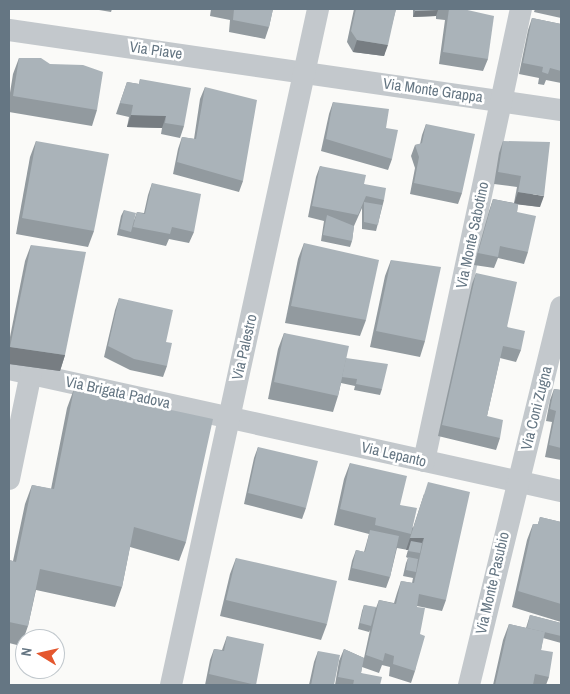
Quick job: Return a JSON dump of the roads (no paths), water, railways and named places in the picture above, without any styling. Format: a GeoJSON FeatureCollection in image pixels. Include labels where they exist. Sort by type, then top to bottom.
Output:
{"type":"FeatureCollection","features":[{"type":"Feature","properties":{"kind":"street","name":"Via Palestro"},"geometry":{"type":"LineString","coordinates":[[171,685],[228,415],[318,9]]}},
{"type":"Feature","properties":{"kind":"street","name":"Via Monte Sabotino"},"geometry":{"type":"LineString","coordinates":[[424,461],[521,9]]}},
{"type":"Feature","properties":{"kind":"street","name":"Via Piave"},"geometry":{"type":"LineString","coordinates":[[9,30],[304,71]]}},
{"type":"Feature","properties":{"kind":"street","name":"Via Monte Grappa"},"geometry":{"type":"LineString","coordinates":[[304,71],[561,110]]}},
{"type":"Feature","properties":{"kind":"street","name":"Via Coni Zugna"},"geometry":{"type":"LineString","coordinates":[[517,480],[561,307]]}},
{"type":"Feature","properties":{"kind":"street","name":"Via Brigata Padova"},"geometry":{"type":"LineString","coordinates":[[9,369],[228,415]]}},
{"type":"Feature","properties":{"kind":"street"},"geometry":{"type":"LineString","coordinates":[[9,479],[31,373]]}},
{"type":"Feature","properties":{"kind":"street","name":"Via Lepanto"},"geometry":{"type":"LineString","coordinates":[[228,415],[561,491]]}},
{"type":"Feature","properties":{"kind":"street","name":"Via Monte Pasubio"},"geometry":{"type":"LineString","coordinates":[[469,685],[517,480]]}}]}
